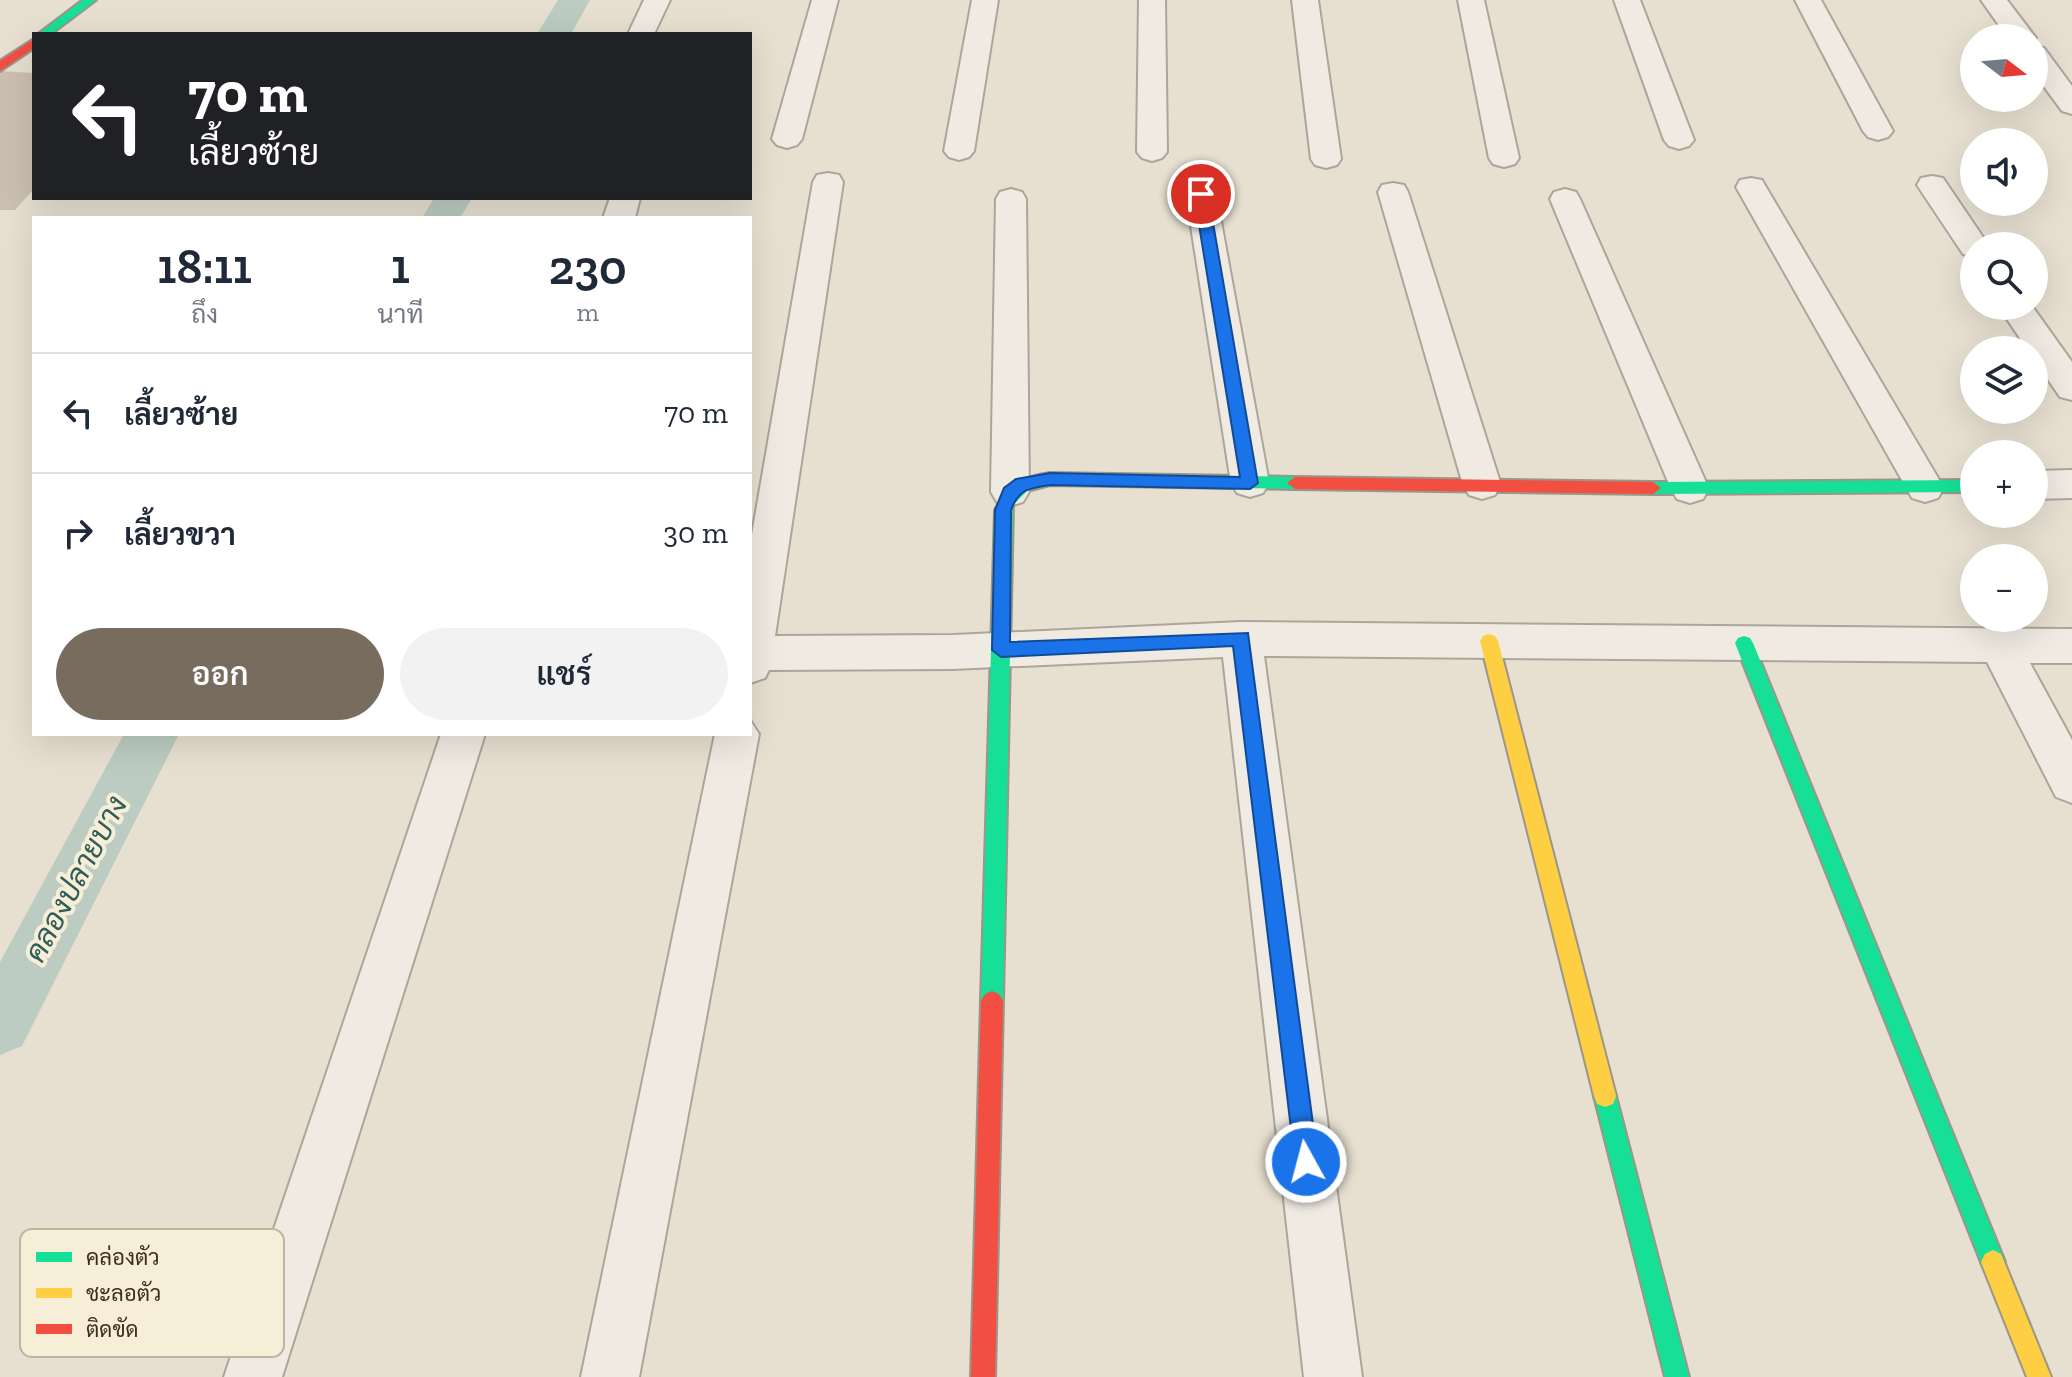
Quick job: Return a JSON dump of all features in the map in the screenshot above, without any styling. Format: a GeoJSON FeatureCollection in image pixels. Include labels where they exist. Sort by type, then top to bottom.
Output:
{"type":"FeatureCollection","features":[{"type":"Feature","properties":{"kind":"street"},"geometry":{"type":"LineString","coordinates":[[47,32],[90,0]]}},
{"type":"Feature","properties":{"kind":"street"},"geometry":{"type":"LineString","coordinates":[[642,32],[657,0]]}},
{"type":"Feature","properties":{"kind":"street"},"geometry":{"type":"LineString","coordinates":[[787,139],[825,0]]}},
{"type":"Feature","properties":{"kind":"street"},"geometry":{"type":"LineString","coordinates":[[959,151],[985,0]]}},
{"type":"Feature","properties":{"kind":"street"},"geometry":{"type":"LineString","coordinates":[[1152,0],[1152,152]]}},
{"type":"Feature","properties":{"kind":"street"},"geometry":{"type":"LineString","coordinates":[[1305,0],[1326,159]]}},
{"type":"Feature","properties":{"kind":"street"},"geometry":{"type":"LineString","coordinates":[[1471,0],[1504,158]]}},
{"type":"Feature","properties":{"kind":"street"},"geometry":{"type":"LineString","coordinates":[[1627,0],[1679,140]]}},
{"type":"Feature","properties":{"kind":"street"},"geometry":{"type":"LineString","coordinates":[[1808,0],[1878,131]]}},
{"type":"Feature","properties":{"kind":"street"},"geometry":{"type":"LineString","coordinates":[[1994,0],[2012,24]]}},
{"type":"Feature","properties":{"kind":"street"},"geometry":{"type":"LineString","coordinates":[[0,67],[32,43]]}},
{"type":"Feature","properties":{"kind":"street"},"geometry":{"type":"LineString","coordinates":[[2048,73],[2072,105]]}},
{"type":"Feature","properties":{"kind":"street"},"geometry":{"type":"LineString","coordinates":[[752,652],[828,182]]}},
{"type":"Feature","properties":{"kind":"street"},"geometry":{"type":"LineString","coordinates":[[1932,185],[1964,232]]}},
{"type":"Feature","properties":{"kind":"street"},"geometry":{"type":"LineString","coordinates":[[1751,187],[1925,488]]}},
{"type":"Feature","properties":{"kind":"street"},"geometry":{"type":"LineString","coordinates":[[1393,192],[1482,485]]}},
{"type":"Feature","properties":{"kind":"street"},"geometry":{"type":"LineString","coordinates":[[1201,194],[1250,483]]}},
{"type":"Feature","properties":{"kind":"street"},"geometry":{"type":"LineString","coordinates":[[983,1377],[1003,510],[1010,492],[1011,199]]}},
{"type":"Feature","properties":{"kind":"street"},"geometry":{"type":"LineString","coordinates":[[1565,199],[1690,489]]}},
{"type":"Feature","properties":{"kind":"street"},"geometry":{"type":"LineString","coordinates":[[2025,320],[2072,388]]}},
{"type":"Feature","properties":{"kind":"street"},"geometry":{"type":"LineString","coordinates":[[1010,492],[1022,483],[1050,479],[1690,489],[1960,487]]}},
{"type":"Feature","properties":{"kind":"street"},"geometry":{"type":"LineString","coordinates":[[2048,485],[2072,484]]}},
{"type":"Feature","properties":{"kind":"street"},"geometry":{"type":"LineString","coordinates":[[752,658],[1241,639],[2072,646]]}},
{"type":"Feature","properties":{"kind":"street"},"geometry":{"type":"LineString","coordinates":[[1241,639],[1333,1377]]}},
{"type":"Feature","properties":{"kind":"street"},"geometry":{"type":"LineString","coordinates":[[1489,641],[1677,1377]]}},
{"type":"Feature","properties":{"kind":"street"},"geometry":{"type":"LineString","coordinates":[[1744,643],[2039,1377]]}},
{"type":"Feature","properties":{"kind":"street"},"geometry":{"type":"LineString","coordinates":[[1999,645],[2072,783]]}},
{"type":"Feature","properties":{"kind":"street"},"geometry":{"type":"LineString","coordinates":[[284,1282],[462,736]]}},
{"type":"Feature","properties":{"kind":"street"},"geometry":{"type":"LineString","coordinates":[[610,1377],[737,736]]}},
{"type":"Feature","properties":{"kind":"street"},"geometry":{"type":"LineString","coordinates":[[253,1377],[260,1357]]}},
{"type":"Feature","properties":{"kind":"building"},"geometry":{"type":"Polygon","coordinates":[[[0,71],[32,73],[32,191],[15,210],[0,210],[0,71]]]}},
{"type":"Feature","properties":{"kind":"waterway","name":"คลองปลายบาง"},"geometry":{"type":"LineString","coordinates":[[555,32],[574,0]]}},
{"type":"Feature","properties":{"kind":"waterway","name":"คลองปลายบาง"},"geometry":{"type":"LineString","coordinates":[[442,216],[452,200]]}},
{"type":"Feature","properties":{"kind":"waterway","name":"คลองปลายบาง"},"geometry":{"type":"LineString","coordinates":[[0,1024],[151,736]]}},
{"type":"Feature","properties":{"kind":"traffic: fast"},"geometry":{"type":"LineString","coordinates":[[47,32],[90,0]]}},
{"type":"Feature","properties":{"kind":"traffic: fast"},"geometry":{"type":"LineString","coordinates":[[992,1001],[1003,510],[1007,502],[1021,487],[1050,479],[1295,483]]}},
{"type":"Feature","properties":{"kind":"traffic: fast"},"geometry":{"type":"LineString","coordinates":[[1653,488],[1960,486]]}},
{"type":"Feature","properties":{"kind":"traffic: fast"},"geometry":{"type":"LineString","coordinates":[[1744,643],[1993,1262]]}},
{"type":"Feature","properties":{"kind":"traffic: fast"},"geometry":{"type":"LineString","coordinates":[[1605,1096],[1677,1377]]}},
{"type":"Feature","properties":{"kind":"traffic: slow"},"geometry":{"type":"LineString","coordinates":[[1489,641],[1605,1096]]}},
{"type":"Feature","properties":{"kind":"traffic: slow"},"geometry":{"type":"LineString","coordinates":[[1993,1262],[2039,1377]]}},
{"type":"Feature","properties":{"kind":"traffic: jam"},"geometry":{"type":"LineString","coordinates":[[0,67],[32,43]]}},
{"type":"Feature","properties":{"kind":"traffic: jam"},"geometry":{"type":"LineString","coordinates":[[1295,483],[1653,488]]}},
{"type":"Feature","properties":{"kind":"traffic: jam"},"geometry":{"type":"LineString","coordinates":[[983,1377],[992,1001]]}},
{"type":"Feature","properties":{"kind":"route"},"geometry":{"type":"LineString","coordinates":[[1201,194],[1250,483],[1050,479],[1022,483],[1010,492],[1003,510],[1001,650],[1241,639],[1306,1162]]}}]}
